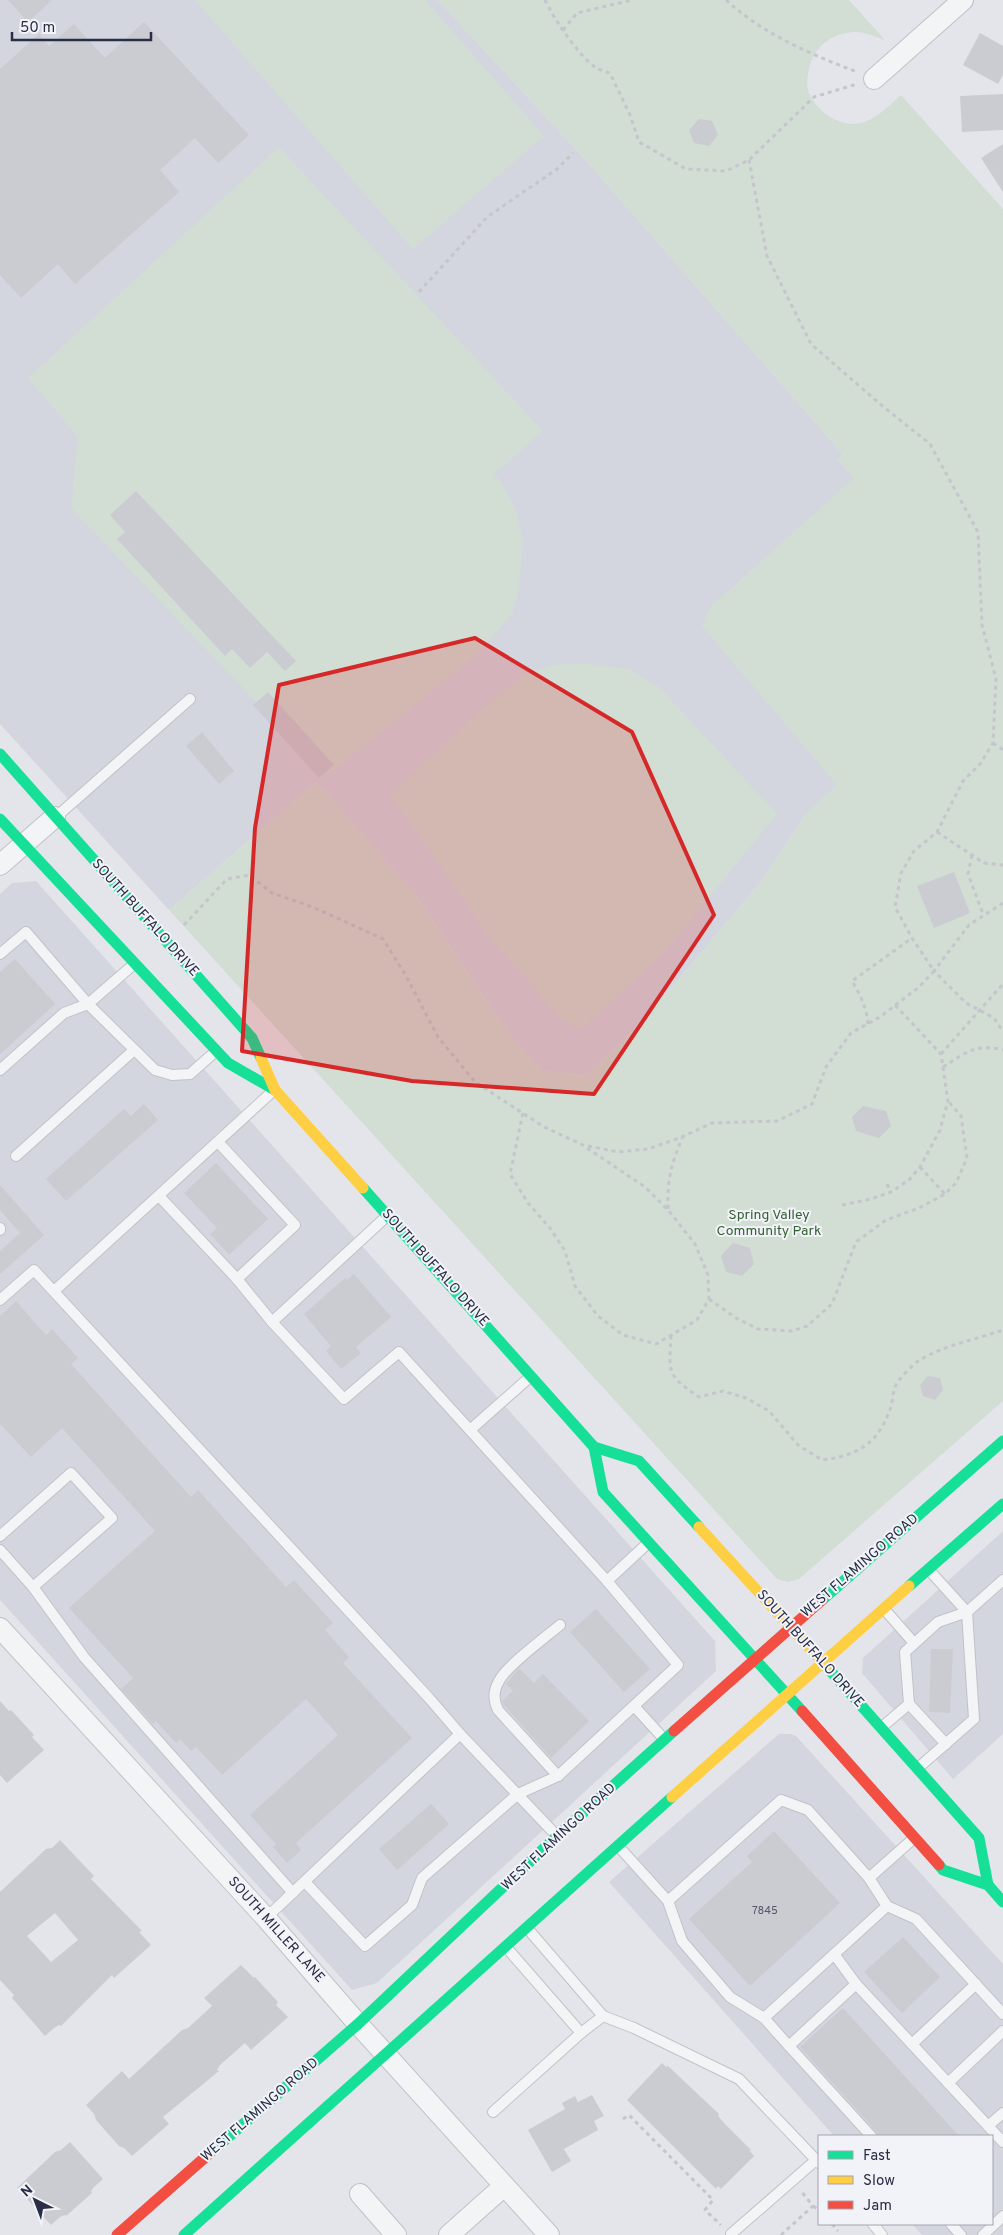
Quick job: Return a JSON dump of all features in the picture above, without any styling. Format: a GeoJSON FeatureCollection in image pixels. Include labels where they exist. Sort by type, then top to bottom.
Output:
{"type":"FeatureCollection","features":[{"type":"Feature","properties":{"kind":"main road","name":"SOUTH BUFFALO DRIVE"},"geometry":{"type":"LineString","coordinates":[[0,754],[252,1038],[275,1090],[594,1447],[639,1460],[918,1768],[979,1838],[988,1885]]}},
{"type":"Feature","properties":{"kind":"main road","name":"SOUTH BUFFALO DRIVE"},"geometry":{"type":"LineString","coordinates":[[0,819],[228,1063],[275,1090]]}},
{"type":"Feature","properties":{"kind":"main road","name":"WEST FLAMINGO ROAD"},"geometry":{"type":"LineString","coordinates":[[117,2235],[358,2024],[558,1836],[755,1658],[1003,1441]]}},
{"type":"Feature","properties":{"kind":"main road"},"geometry":{"type":"LineString","coordinates":[[594,1447],[603,1492],[648,1543],[755,1658],[944,1870],[988,1885],[1003,1902]]}},
{"type":"Feature","properties":{"kind":"main road"},"geometry":{"type":"LineString","coordinates":[[184,2235],[787,1694],[1003,1504]]}},
{"type":"Feature","properties":{"kind":"street"},"geometry":{"type":"LineString","coordinates":[[874,79],[963,0]]}},
{"type":"Feature","properties":{"kind":"street"},"geometry":{"type":"LineString","coordinates":[[0,865],[55,818]]}},
{"type":"Feature","properties":{"kind":"street","name":"SOUTH MILLER LANE"},"geometry":{"type":"LineString","coordinates":[[0,1628],[266,1918],[358,2024],[549,2235]]}},
{"type":"Feature","properties":{"kind":"street"},"geometry":{"type":"LineString","coordinates":[[449,2235],[504,2186]]}},
{"type":"Feature","properties":{"kind":"street"},"geometry":{"type":"LineString","coordinates":[[360,2194],[396,2235]]}},
{"type":"Feature","properties":{"kind":"lane"},"geometry":{"type":"LineString","coordinates":[[55,818],[190,700]]}},
{"type":"Feature","properties":{"kind":"lane"},"geometry":{"type":"LineString","coordinates":[[0,954],[26,932],[88,1004],[155,1070],[172,1075],[190,1074],[216,1051]]}},
{"type":"Feature","properties":{"kind":"lane"},"geometry":{"type":"LineString","coordinates":[[0,1070],[64,1013],[88,1004],[134,964]]}},
{"type":"Feature","properties":{"kind":"lane"},"geometry":{"type":"LineString","coordinates":[[16,1156],[134,1050]]}},
{"type":"Feature","properties":{"kind":"lane"},"geometry":{"type":"LineString","coordinates":[[54,1291],[275,1090]]}},
{"type":"Feature","properties":{"kind":"lane"},"geometry":{"type":"LineString","coordinates":[[218,1142],[295,1226],[237,1279]]}},
{"type":"Feature","properties":{"kind":"lane"},"geometry":{"type":"LineString","coordinates":[[159,1196],[237,1279],[272,1322],[344,1399],[399,1352],[607,1581],[678,1665],[558,1776],[518,1794],[422,1878],[412,1905],[365,1946],[305,1882]]}},
{"type":"Feature","properties":{"kind":"lane"},"geometry":{"type":"LineString","coordinates":[[272,1322],[388,1216]]}},
{"type":"Feature","properties":{"kind":"lane"},"geometry":{"type":"LineString","coordinates":[[0,1300],[34,1270],[429,1698],[460,1734],[558,1836]]}},
{"type":"Feature","properties":{"kind":"lane"},"geometry":{"type":"LineString","coordinates":[[470,1430],[531,1376]]}},
{"type":"Feature","properties":{"kind":"lane"},"geometry":{"type":"LineString","coordinates":[[0,1536],[71,1473],[112,1518],[33,1588]]}},
{"type":"Feature","properties":{"kind":"lane"},"geometry":{"type":"LineString","coordinates":[[607,1581],[648,1543]]}},
{"type":"Feature","properties":{"kind":"lane"},"geometry":{"type":"LineString","coordinates":[[0,1550],[33,1588],[84,1657],[293,1893]]}},
{"type":"Feature","properties":{"kind":"lane"},"geometry":{"type":"LineString","coordinates":[[918,1768],[974,1719],[967,1612],[928,1569]]}},
{"type":"Feature","properties":{"kind":"lane"},"geometry":{"type":"LineString","coordinates":[[946,1744],[909,1704],[905,1652],[938,1622],[967,1612],[1003,1580]]}},
{"type":"Feature","properties":{"kind":"lane"},"geometry":{"type":"LineString","coordinates":[[884,1609],[914,1643]]}},
{"type":"Feature","properties":{"kind":"lane"},"geometry":{"type":"LineString","coordinates":[[558,1776],[498,1710],[494,1702],[496,1688],[502,1676],[560,1624]]}},
{"type":"Feature","properties":{"kind":"lane"},"geometry":{"type":"LineString","coordinates":[[881,1728],[909,1704]]}},
{"type":"Feature","properties":{"kind":"lane"},"geometry":{"type":"LineString","coordinates":[[634,1706],[664,1740]]}},
{"type":"Feature","properties":{"kind":"lane"},"geometry":{"type":"LineString","coordinates":[[266,1918],[460,1734]]}},
{"type":"Feature","properties":{"kind":"lane"},"geometry":{"type":"LineString","coordinates":[[668,1901],[782,1800],[808,1810],[869,1878],[887,1906],[916,1919],[1003,2014]]}},
{"type":"Feature","properties":{"kind":"lane"},"geometry":{"type":"LineString","coordinates":[[869,1878],[915,1838]]}},
{"type":"Feature","properties":{"kind":"lane"},"geometry":{"type":"LineString","coordinates":[[618,1845],[668,1901],[682,1942],[730,1997],[764,2018],[870,2135]]}},
{"type":"Feature","properties":{"kind":"lane"},"geometry":{"type":"LineString","coordinates":[[764,2018],[887,1906]]}},
{"type":"Feature","properties":{"kind":"lane"},"geometry":{"type":"LineString","coordinates":[[527,1927],[603,2016],[634,2028],[739,2079],[818,2162],[793,2180],[732,2234]]}},
{"type":"Feature","properties":{"kind":"lane"},"geometry":{"type":"LineString","coordinates":[[505,1947],[581,2033]]}},
{"type":"Feature","properties":{"kind":"lane"},"geometry":{"type":"LineString","coordinates":[[834,1954],[856,1984],[1003,2142]]}},
{"type":"Feature","properties":{"kind":"lane"},"geometry":{"type":"LineString","coordinates":[[789,2046],[856,1984]]}},
{"type":"Feature","properties":{"kind":"lane"},"geometry":{"type":"LineString","coordinates":[[912,2044],[976,1984]]}},
{"type":"Feature","properties":{"kind":"lane"},"geometry":{"type":"LineString","coordinates":[[493,2112],[581,2033],[603,2016]]}},
{"type":"Feature","properties":{"kind":"lane"},"geometry":{"type":"LineString","coordinates":[[948,2083],[1003,2031]]}},
{"type":"Feature","properties":{"kind":"lane"},"geometry":{"type":"LineString","coordinates":[[988,2126],[1003,2113]]}},
{"type":"Feature","properties":{"kind":"lane"},"geometry":{"type":"LineString","coordinates":[[983,2235],[1003,2216]]}},
{"type":"Feature","properties":{"kind":"lane"},"geometry":{"type":"LineString","coordinates":[[874,2225],[882,2235]]}},
{"type":"Feature","properties":{"kind":"lane"},"geometry":{"type":"LineString","coordinates":[[952,2225],[961,2235]]}},
{"type":"Feature","properties":{"kind":"path"},"geometry":{"type":"LineString","coordinates":[[544,0],[555,20],[595,68],[610,73],[630,115],[639,142],[686,169],[726,172],[749,160],[814,97],[874,79]]}},
{"type":"Feature","properties":{"kind":"path"},"geometry":{"type":"LineString","coordinates":[[563,30],[577,13],[632,0]]}},
{"type":"Feature","properties":{"kind":"path"},"geometry":{"type":"LineString","coordinates":[[726,0],[740,13],[803,51],[874,79]]}},
{"type":"Feature","properties":{"kind":"path"},"geometry":{"type":"LineString","coordinates":[[419,292],[487,217],[557,169],[573,153]]}},
{"type":"Feature","properties":{"kind":"path"},"geometry":{"type":"LineString","coordinates":[[749,160],[767,256],[811,344],[880,404],[930,444],[978,532],[982,625],[996,679],[993,743],[980,764],[963,781],[937,832],[914,851],[901,873],[895,907],[912,938],[934,971],[966,1003],[994,1018],[1003,1032]]}},
{"type":"Feature","properties":{"kind":"path"},"geometry":{"type":"LineString","coordinates":[[996,679],[1003,678]]}},
{"type":"Feature","properties":{"kind":"path"},"geometry":{"type":"LineString","coordinates":[[993,743],[1003,750]]}},
{"type":"Feature","properties":{"kind":"path"},"geometry":{"type":"LineString","coordinates":[[937,832],[984,862],[1003,865]]}},
{"type":"Feature","properties":{"kind":"path"},"geometry":{"type":"LineString","coordinates":[[972,855],[968,874],[983,914]]}},
{"type":"Feature","properties":{"kind":"path"},"geometry":{"type":"LineString","coordinates":[[184,925],[227,879],[249,875],[272,893],[315,908],[383,939],[405,974],[438,1038],[475,1082],[523,1113],[544,1127],[583,1145],[645,1187],[668,1210],[694,1244],[708,1275],[709,1299],[697,1320],[656,1344],[623,1335],[598,1316],[575,1286],[565,1251],[550,1228],[528,1203],[510,1174],[523,1113]]}},
{"type":"Feature","properties":{"kind":"path"},"geometry":{"type":"LineString","coordinates":[[583,1145],[618,1152],[648,1149],[682,1138],[712,1123],[777,1122],[812,1104],[826,1067],[851,1033],[868,1024],[919,987],[934,971],[969,924],[1003,902]]}},
{"type":"Feature","properties":{"kind":"path"},"geometry":{"type":"LineString","coordinates":[[868,1024],[868,1015],[859,992],[852,982],[912,938]]}},
{"type":"Feature","properties":{"kind":"path"},"geometry":{"type":"LineString","coordinates":[[941,1054],[1003,984]]}},
{"type":"Feature","properties":{"kind":"path"},"geometry":{"type":"LineString","coordinates":[[842,1205],[871,1199],[891,1192],[909,1180],[920,1167],[940,1130],[948,1101],[941,1054],[895,1005]]}},
{"type":"Feature","properties":{"kind":"path"},"geometry":{"type":"LineString","coordinates":[[943,1067],[972,1049],[989,1046],[1003,1050]]}},
{"type":"Feature","properties":{"kind":"path"},"geometry":{"type":"LineString","coordinates":[[709,1299],[736,1318],[758,1329],[792,1330],[807,1326],[832,1304],[856,1242],[886,1220],[919,1208],[945,1194],[956,1184],[967,1158],[961,1116],[948,1101]]}},
{"type":"Feature","properties":{"kind":"path"},"geometry":{"type":"LineString","coordinates":[[668,1210],[667,1185],[670,1169],[682,1138]]}},
{"type":"Feature","properties":{"kind":"path"},"geometry":{"type":"LineString","coordinates":[[920,1167],[945,1194]]}},
{"type":"Feature","properties":{"kind":"path"},"geometry":{"type":"LineString","coordinates":[[886,1184],[891,1192]]}},
{"type":"Feature","properties":{"kind":"path"},"geometry":{"type":"LineString","coordinates":[[671,1335],[669,1368],[680,1384],[698,1397],[723,1392],[746,1398],[769,1411],[798,1445],[822,1460],[843,1457],[860,1451],[878,1433],[890,1411],[896,1385],[919,1360],[953,1346],[1003,1330]]}},
{"type":"Feature","properties":{"kind":"path"},"geometry":{"type":"LineString","coordinates":[[622,2119],[629,2114],[712,2200],[706,2210],[732,2234]]}},
{"type":"Feature","properties":{"kind":"path"},"geometry":{"type":"LineString","coordinates":[[793,2180],[813,2206],[818,2209]]}},
{"type":"Feature","properties":{"kind":"path"},"geometry":{"type":"LineString","coordinates":[[781,2235],[813,2206]]}},
{"type":"Feature","properties":{"kind":"path"},"geometry":{"type":"LineString","coordinates":[[833,2225],[838,2231]]}},
{"type":"Feature","properties":{"kind":"highlighted area"},"geometry":{"type":"Polygon","coordinates":[[[475,638],[632,732],[714,915],[594,1094],[412,1081],[242,1051],[255,828],[279,685],[475,638]]]}},
{"type":"Feature","properties":{"kind":"shaded area"},"geometry":{"type":"Polygon","coordinates":[[[0,0],[438,0],[583,157],[843,454],[838,459],[854,478],[862,762],[804,816],[764,878],[680,978],[616,1048],[586,1076],[542,1071],[508,1033],[415,894],[316,782],[169,910],[0,724],[0,0]]]}},
{"type":"Feature","properties":{"kind":"shaded area"},"geometry":{"type":"Polygon","coordinates":[[[36,881],[715,1641],[716,1671],[377,1983],[352,1990],[0,1600],[0,894],[12,883],[36,881]]]}},
{"type":"Feature","properties":{"kind":"shaded area"},"geometry":{"type":"Polygon","coordinates":[[[1003,1531],[1003,1734],[953,1779],[862,1673],[863,1658],[1003,1531]]]}},
{"type":"Feature","properties":{"kind":"shaded area"},"geometry":{"type":"Polygon","coordinates":[[[779,1734],[796,1736],[1003,1964],[1003,2235],[922,2235],[913,2225],[993,2225],[993,2135],[833,2135],[609,1882],[779,1734]]]}},
{"type":"Feature","properties":{"kind":"green space"},"geometry":{"type":"Polygon","coordinates":[[[195,0],[425,0],[544,136],[413,249],[195,0]]]}},
{"type":"Feature","properties":{"kind":"green space","name":"Spring Valley Community Park"},"geometry":{"type":"Polygon","coordinates":[[[438,0],[849,0],[885,40],[855,32],[839,35],[825,42],[811,61],[808,72],[808,89],[814,102],[832,118],[840,122],[856,124],[874,117],[901,95],[1003,209],[1003,1401],[799,1579],[788,1582],[777,1579],[169,910],[316,782],[415,894],[508,1033],[542,1071],[586,1076],[616,1048],[680,978],[764,878],[804,816],[837,785],[702,626],[709,608],[854,478],[837,459],[843,454],[583,157],[438,0]]]}},
{"type":"Feature","properties":{"kind":"green space"},"geometry":{"type":"Polygon","coordinates":[[[279,147],[543,431],[494,474],[516,510],[523,543],[519,587],[512,614],[479,652],[327,776],[71,508],[78,437],[28,378],[279,147]]]}},
{"type":"Feature","properties":{"kind":"green space"},"geometry":{"type":"Polygon","coordinates":[[[585,663],[630,670],[659,687],[777,814],[663,954],[584,1026],[574,1027],[559,1016],[491,939],[391,795],[486,706],[525,674],[553,665],[585,663]]]}},
{"type":"Feature","properties":{"kind":"building"},"geometry":{"type":"Polygon","coordinates":[[[8,0],[52,0],[28,22],[8,0]]]}},
{"type":"Feature","properties":{"kind":"building"},"geometry":{"type":"Polygon","coordinates":[[[144,22],[249,135],[218,163],[195,138],[160,170],[179,192],[75,284],[58,264],[21,298],[0,275],[0,69],[39,34],[49,46],[74,24],[105,58],[144,22]]]}},
{"type":"Feature","properties":{"kind":"building"},"geometry":{"type":"Polygon","coordinates":[[[980,33],[1003,46],[1003,75],[998,84],[963,65],[980,33]]]}},
{"type":"Feature","properties":{"kind":"building"},"geometry":{"type":"Polygon","coordinates":[[[1003,94],[1003,130],[962,132],[960,96],[1003,94]]]}},
{"type":"Feature","properties":{"kind":"building"},"geometry":{"type":"Polygon","coordinates":[[[699,119],[712,121],[718,135],[709,146],[694,143],[689,130],[699,119]]]}},
{"type":"Feature","properties":{"kind":"building"},"geometry":{"type":"Polygon","coordinates":[[[1003,144],[1003,192],[981,158],[1003,144]]]}},
{"type":"Feature","properties":{"kind":"building"},"geometry":{"type":"Polygon","coordinates":[[[136,491],[296,661],[285,671],[267,652],[250,668],[232,649],[225,656],[117,539],[125,532],[110,515],[136,491]]]}},
{"type":"Feature","properties":{"kind":"building"},"geometry":{"type":"Polygon","coordinates":[[[268,692],[334,765],[319,778],[253,705],[268,692]]]}},
{"type":"Feature","properties":{"kind":"building"},"geometry":{"type":"Polygon","coordinates":[[[202,732],[234,771],[219,784],[186,746],[202,732]]]}},
{"type":"Feature","properties":{"kind":"building"},"geometry":{"type":"Polygon","coordinates":[[[954,872],[970,913],[934,928],[917,886],[954,872]]]}},
{"type":"Feature","properties":{"kind":"building"},"geometry":{"type":"Polygon","coordinates":[[[15,959],[55,1004],[0,1054],[0,972],[15,959]]]}},
{"type":"Feature","properties":{"kind":"building"},"geometry":{"type":"Polygon","coordinates":[[[144,1104],[158,1120],[66,1201],[46,1179],[124,1109],[131,1116],[144,1104]]]}},
{"type":"Feature","properties":{"kind":"building"},"geometry":{"type":"Polygon","coordinates":[[[863,1106],[886,1111],[891,1126],[879,1138],[856,1131],[852,1117],[863,1106]]]}},
{"type":"Feature","properties":{"kind":"building"},"geometry":{"type":"Polygon","coordinates":[[[216,1163],[268,1219],[229,1255],[210,1234],[217,1228],[184,1193],[216,1163]]]}},
{"type":"Feature","properties":{"kind":"building"},"geometry":{"type":"Polygon","coordinates":[[[0,1185],[44,1235],[0,1274],[0,1251],[20,1233],[0,1210],[0,1185]]]}},
{"type":"Feature","properties":{"kind":"building"},"geometry":{"type":"Polygon","coordinates":[[[733,1243],[750,1248],[754,1264],[742,1276],[726,1272],[721,1256],[733,1243]]]}},
{"type":"Feature","properties":{"kind":"building"},"geometry":{"type":"Polygon","coordinates":[[[354,1274],[391,1317],[356,1347],[361,1353],[341,1369],[326,1351],[331,1346],[304,1314],[345,1278],[347,1280],[354,1274]]]}},
{"type":"Feature","properties":{"kind":"building"},"geometry":{"type":"Polygon","coordinates":[[[16,1301],[46,1335],[52,1329],[78,1358],[71,1364],[191,1497],[198,1490],[286,1587],[294,1580],[333,1623],[325,1630],[349,1657],[343,1663],[412,1738],[296,1843],[301,1850],[287,1863],[273,1847],[276,1844],[250,1815],[338,1735],[306,1699],[222,1775],[196,1747],[191,1751],[180,1739],[176,1743],[156,1721],[153,1724],[121,1689],[133,1678],[69,1608],[155,1531],[62,1428],[31,1457],[0,1424],[0,1316],[16,1301]]]}},
{"type":"Feature","properties":{"kind":"building"},"geometry":{"type":"Polygon","coordinates":[[[928,1376],[940,1378],[943,1390],[935,1400],[923,1396],[920,1385],[928,1376]]]}},
{"type":"Feature","properties":{"kind":"building"},"geometry":{"type":"Polygon","coordinates":[[[596,1609],[650,1669],[624,1692],[570,1632],[596,1609]]]}},
{"type":"Feature","properties":{"kind":"building"},"geometry":{"type":"Polygon","coordinates":[[[931,1649],[953,1649],[950,1713],[929,1712],[931,1649]]]}},
{"type":"Feature","properties":{"kind":"building"},"geometry":{"type":"Polygon","coordinates":[[[519,1668],[534,1683],[543,1674],[589,1721],[551,1758],[503,1704],[502,1701],[513,1691],[506,1684],[519,1668]]]}},
{"type":"Feature","properties":{"kind":"building"},"geometry":{"type":"Polygon","coordinates":[[[0,1701],[34,1735],[32,1737],[44,1750],[7,1783],[0,1775],[0,1701]]]}},
{"type":"Feature","properties":{"kind":"building"},"geometry":{"type":"Polygon","coordinates":[[[431,1804],[449,1824],[397,1870],[379,1849],[431,1804]]]}},
{"type":"Feature","properties":{"kind":"building"},"geometry":{"type":"Polygon","coordinates":[[[774,1831],[840,1903],[750,1986],[689,1919],[752,1862],[747,1856],[774,1831]]]}},
{"type":"Feature","properties":{"kind":"building"},"geometry":{"type":"Polygon","coordinates":[[[60,1840],[94,1876],[91,1879],[142,1931],[139,1932],[151,1945],[114,1978],[112,1975],[61,2026],[59,2025],[54,2028],[45,2036],[12,1998],[14,1995],[0,1980],[0,1892],[46,1849],[52,1848],[60,1840]],[[55,1913],[27,1936],[51,1962],[78,1940],[55,1913]]]}},
{"type":"Feature","properties":{"kind":"building"},"geometry":{"type":"Polygon","coordinates":[[[903,1937],[940,1977],[902,2013],[864,1972],[903,1937]]]}},
{"type":"Feature","properties":{"kind":"building"},"geometry":{"type":"Polygon","coordinates":[[[241,1965],[278,2002],[276,2005],[288,2017],[251,2050],[245,2043],[220,2065],[217,2070],[219,2071],[163,2117],[169,2124],[132,2156],[119,2146],[96,2120],[94,2114],[86,2105],[122,2071],[129,2079],[182,2030],[188,2028],[212,2006],[204,1998],[241,1965]]]}},
{"type":"Feature","properties":{"kind":"building"},"geometry":{"type":"Polygon","coordinates":[[[843,2008],[958,2135],[878,2135],[800,2047],[843,2008]]]}},
{"type":"Feature","properties":{"kind":"building"},"geometry":{"type":"Polygon","coordinates":[[[662,2063],[666,2067],[668,2066],[719,2114],[718,2116],[751,2150],[754,2156],[721,2189],[718,2186],[716,2189],[627,2100],[662,2063]]]}},
{"type":"Feature","properties":{"kind":"building"},"geometry":{"type":"Polygon","coordinates":[[[592,2095],[604,2116],[594,2121],[598,2130],[564,2149],[571,2161],[552,2172],[528,2130],[565,2109],[562,2103],[575,2096],[578,2102],[592,2095]]]}},
{"type":"Feature","properties":{"kind":"building"},"geometry":{"type":"Polygon","coordinates":[[[70,2142],[103,2179],[94,2187],[91,2191],[92,2193],[66,2216],[60,2217],[51,2225],[17,2188],[55,2152],[61,2150],[70,2142]]]}},
{"type":"Feature","properties":{"kind":"traffic: fast"},"geometry":{"type":"LineString","coordinates":[[0,754],[252,1038],[261,1058]]}},
{"type":"Feature","properties":{"kind":"traffic: fast"},"geometry":{"type":"LineString","coordinates":[[0,819],[228,1063],[275,1090]]}},
{"type":"Feature","properties":{"kind":"traffic: fast"},"geometry":{"type":"LineString","coordinates":[[363,1188],[594,1447],[639,1461],[699,1527]]}},
{"type":"Feature","properties":{"kind":"traffic: fast"},"geometry":{"type":"LineString","coordinates":[[822,1600],[1003,1441]]}},
{"type":"Feature","properties":{"kind":"traffic: fast"},"geometry":{"type":"LineString","coordinates":[[594,1447],[603,1492],[802,1711]]}},
{"type":"Feature","properties":{"kind":"traffic: fast"},"geometry":{"type":"LineString","coordinates":[[909,1586],[1003,1504]]}},
{"type":"Feature","properties":{"kind":"traffic: fast"},"geometry":{"type":"LineString","coordinates":[[826,1666],[979,1838],[988,1885]]}},
{"type":"Feature","properties":{"kind":"traffic: fast"},"geometry":{"type":"LineString","coordinates":[[210,2153],[358,2024],[557,1836],[674,1731]]}},
{"type":"Feature","properties":{"kind":"traffic: fast"},"geometry":{"type":"LineString","coordinates":[[184,2235],[672,1797]]}},
{"type":"Feature","properties":{"kind":"traffic: fast"},"geometry":{"type":"LineString","coordinates":[[939,1865],[943,1870],[988,1885],[1003,1902]]}},
{"type":"Feature","properties":{"kind":"traffic: slow"},"geometry":{"type":"LineString","coordinates":[[261,1058],[275,1090],[363,1188]]}},
{"type":"Feature","properties":{"kind":"traffic: slow"},"geometry":{"type":"LineString","coordinates":[[699,1527],[826,1666]]}},
{"type":"Feature","properties":{"kind":"traffic: slow"},"geometry":{"type":"LineString","coordinates":[[672,1797],[909,1586]]}},
{"type":"Feature","properties":{"kind":"traffic: jam"},"geometry":{"type":"LineString","coordinates":[[674,1731],[822,1600]]}},
{"type":"Feature","properties":{"kind":"traffic: jam"},"geometry":{"type":"LineString","coordinates":[[802,1711],[939,1865]]}},
{"type":"Feature","properties":{"kind":"traffic: jam"},"geometry":{"type":"LineString","coordinates":[[117,2235],[210,2153]]}}]}
